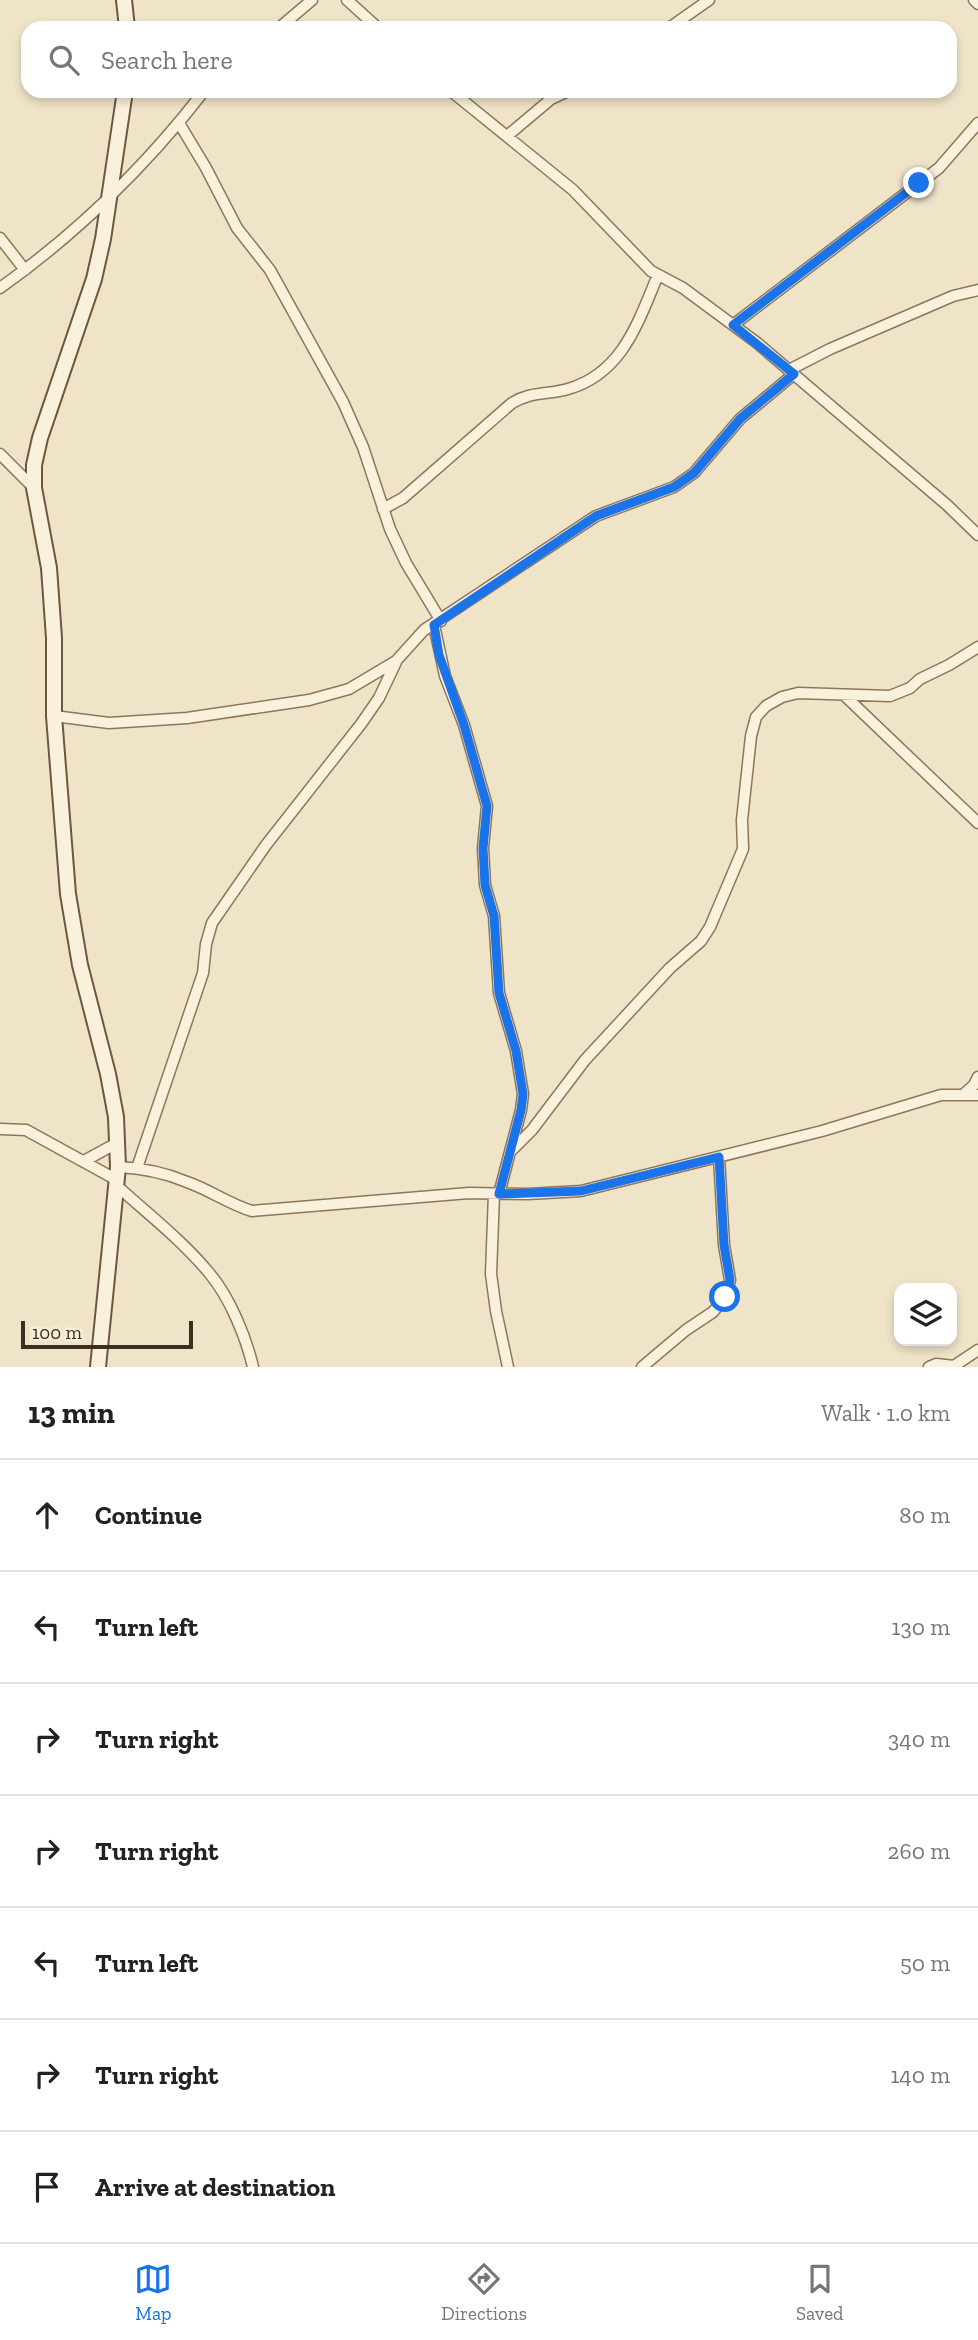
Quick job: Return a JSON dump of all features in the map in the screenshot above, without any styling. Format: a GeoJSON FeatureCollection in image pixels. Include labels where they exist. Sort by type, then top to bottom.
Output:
{"type":"FeatureCollection","features":[{"type":"Feature","properties":{"kind":"street"},"geometry":{"type":"LineString","coordinates":[[124,0],[126,21]]}},
{"type":"Feature","properties":{"kind":"street"},"geometry":{"type":"LineString","coordinates":[[287,21],[312,0]]}},
{"type":"Feature","properties":{"kind":"street"},"geometry":{"type":"LineString","coordinates":[[348,0],[370,21]]}},
{"type":"Feature","properties":{"kind":"street"},"geometry":{"type":"LineString","coordinates":[[679,21],[709,0]]}},
{"type":"Feature","properties":{"kind":"street"},"geometry":{"type":"LineString","coordinates":[[974,0],[978,4]]}},
{"type":"Feature","properties":{"kind":"street"},"geometry":{"type":"LineString","coordinates":[[98,1367],[117,1177],[116,1116],[80,965],[68,894],[54,716],[54,638],[49,568],[34,488],[34,466],[40,438],[94,279],[124,98]]}},
{"type":"Feature","properties":{"kind":"street"},"geometry":{"type":"LineString","coordinates":[[0,288],[53,248],[109,196],[179,123],[199,98]]}},
{"type":"Feature","properties":{"kind":"street"},"geometry":{"type":"LineString","coordinates":[[461,98],[573,190],[651,271],[683,288],[792,372],[947,505],[978,535]]}},
{"type":"Feature","properties":{"kind":"street"},"geometry":{"type":"LineString","coordinates":[[507,136],[553,98]]}},
{"type":"Feature","properties":{"kind":"street"},"geometry":{"type":"LineString","coordinates":[[179,123],[237,228],[270,270],[343,402],[363,447],[383,509],[406,563],[437,623],[439,655],[464,725],[487,806],[483,848],[485,885],[494,916],[499,993],[516,1051],[523,1094],[497,1194],[491,1274],[508,1367]]}},
{"type":"Feature","properties":{"kind":"street"},"geometry":{"type":"LineString","coordinates":[[733,325],[939,168],[978,123]]}},
{"type":"Feature","properties":{"kind":"street"},"geometry":{"type":"LineString","coordinates":[[0,238],[25,270]]}},
{"type":"Feature","properties":{"kind":"street"},"geometry":{"type":"LineString","coordinates":[[383,509],[403,498],[512,403],[533,393],[568,389],[589,381],[614,363],[630,341],[657,275]]}},
{"type":"Feature","properties":{"kind":"street"},"geometry":{"type":"LineString","coordinates":[[54,716],[109,723],[187,718],[309,700],[349,689],[396,661],[419,635],[596,516],[674,487],[694,473],[740,419],[792,372],[830,349],[945,300],[978,290]]}},
{"type":"Feature","properties":{"kind":"street"},"geometry":{"type":"LineString","coordinates":[[0,454],[34,488]]}},
{"type":"Feature","properties":{"kind":"street"},"geometry":{"type":"LineString","coordinates":[[510,1152],[532,1130],[585,1060],[670,968],[701,941],[710,927],[743,849],[742,820],[751,736],[756,718],[766,706],[782,697],[798,693],[890,696],[910,688],[920,679],[978,647]]}},
{"type":"Feature","properties":{"kind":"street"},"geometry":{"type":"LineString","coordinates":[[138,1168],[203,973],[206,944],[212,923],[266,845],[361,724],[379,698],[396,661]]}},
{"type":"Feature","properties":{"kind":"street"},"geometry":{"type":"LineString","coordinates":[[844,695],[978,823]]}},
{"type":"Feature","properties":{"kind":"street"},"geometry":{"type":"LineString","coordinates":[[964,1094],[978,1077]]}},
{"type":"Feature","properties":{"kind":"street"},"geometry":{"type":"LineString","coordinates":[[117,1177],[138,1168],[188,1182],[231,1205],[252,1211],[469,1193],[581,1191],[822,1131],[923,1099],[941,1095],[978,1095]]}},
{"type":"Feature","properties":{"kind":"street"},"geometry":{"type":"LineString","coordinates":[[0,1129],[26,1130],[117,1177],[213,1277],[243,1333],[253,1367]]}},
{"type":"Feature","properties":{"kind":"street"},"geometry":{"type":"LineString","coordinates":[[84,1161],[117,1143]]}},
{"type":"Feature","properties":{"kind":"street"},"geometry":{"type":"LineString","coordinates":[[642,1367],[686,1330],[713,1312],[725,1297],[730,1280],[723,1233],[719,1157]]}},
{"type":"Feature","properties":{"kind":"street"},"geometry":{"type":"LineString","coordinates":[[929,1367],[936,1364],[954,1366],[978,1350]]}},
{"type":"Feature","properties":{"kind":"route"},"geometry":{"type":"LineString","coordinates":[[725,1297],[730,1280],[724,1245],[719,1157],[581,1191],[499,1194],[523,1094],[516,1051],[499,993],[494,916],[485,885],[483,848],[487,806],[464,725],[445,676],[434,625],[596,516],[674,487],[694,473],[740,419],[794,374],[733,325],[919,183]]}}]}
